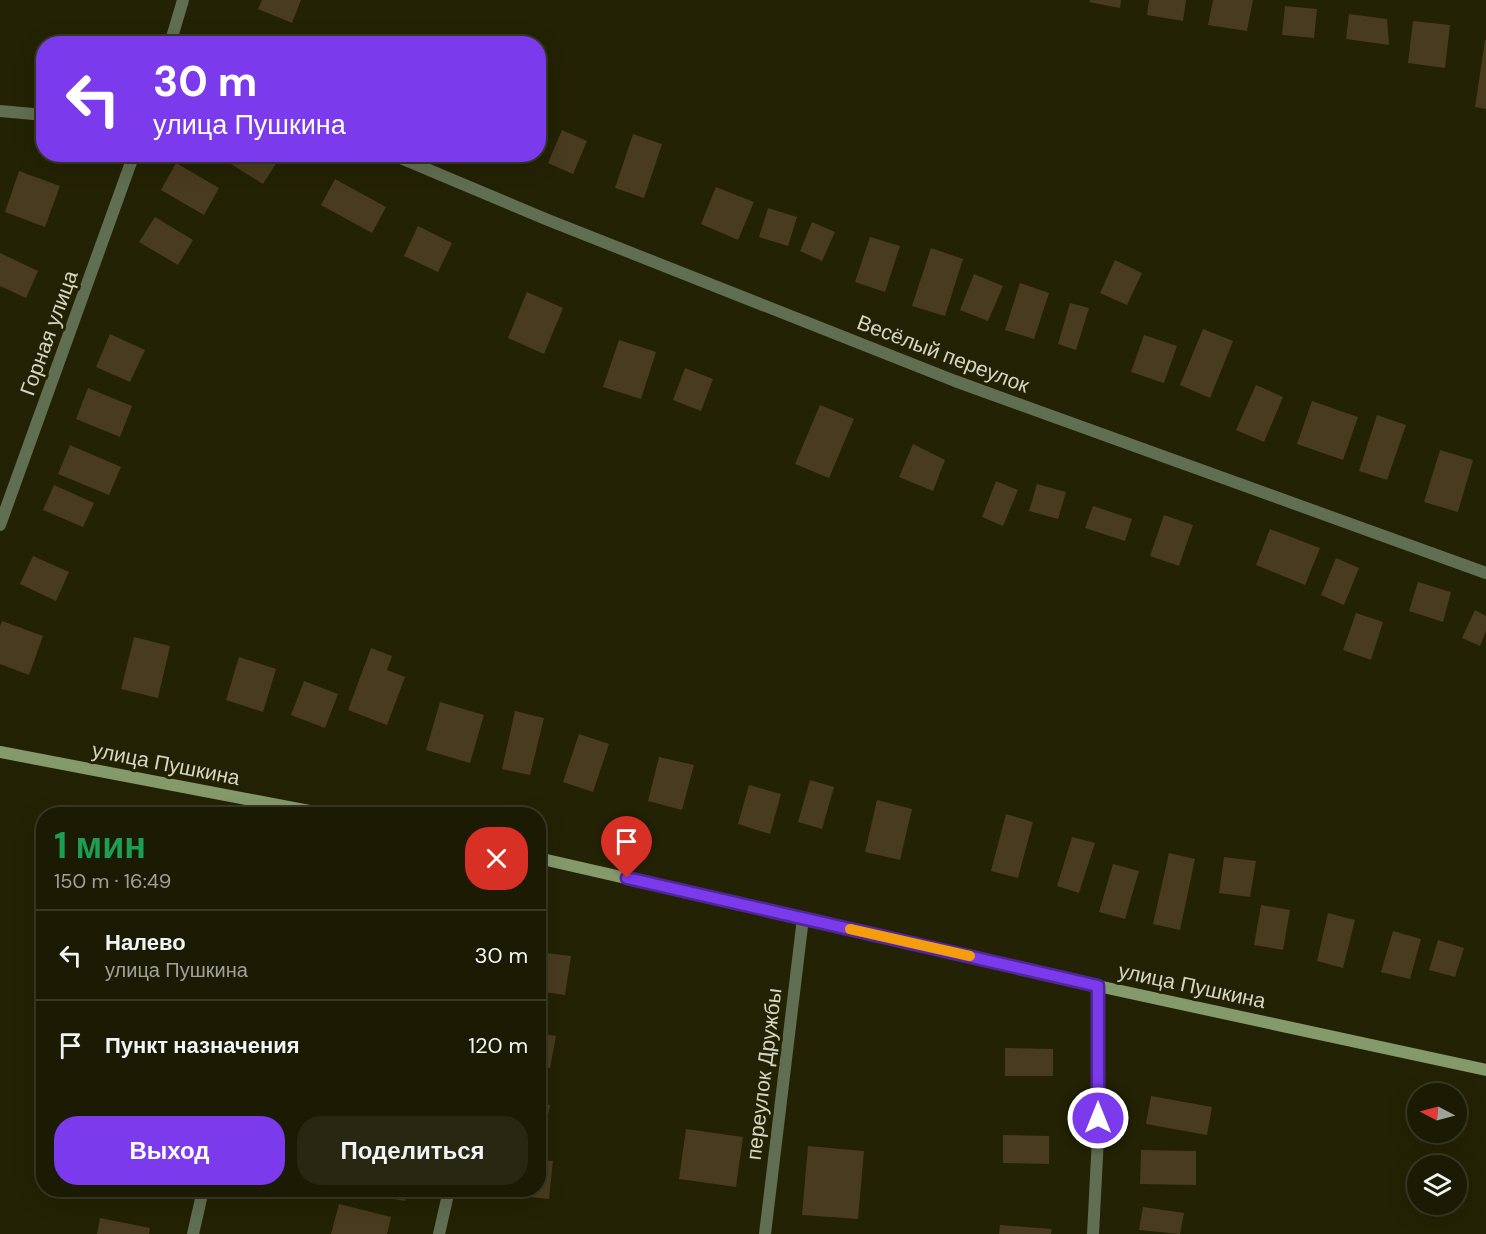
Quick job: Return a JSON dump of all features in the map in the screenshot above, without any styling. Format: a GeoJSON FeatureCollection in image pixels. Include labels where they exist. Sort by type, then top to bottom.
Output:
{"type":"FeatureCollection","features":[{"type":"Feature","properties":{"kind":"main road","name":"улица Пушкина"},"geometry":{"type":"LineString","coordinates":[[0,752],[269,807]]}},
{"type":"Feature","properties":{"kind":"main road","name":"улица Пушкина"},"geometry":{"type":"LineString","coordinates":[[546,860],[1098,986],[1486,1070]]}},
{"type":"Feature","properties":{"kind":"street"},"geometry":{"type":"LineString","coordinates":[[172,36],[183,0]]}},
{"type":"Feature","properties":{"kind":"street"},"geometry":{"type":"LineString","coordinates":[[0,111],[36,114]]}},
{"type":"Feature","properties":{"kind":"street","name":"Горная улица"},"geometry":{"type":"LineString","coordinates":[[0,525],[132,162]]}},
{"type":"Feature","properties":{"kind":"street","name":"Весёлый переулок"},"geometry":{"type":"LineString","coordinates":[[411,162],[548,220],[955,381],[1486,573]]}},
{"type":"Feature","properties":{"kind":"street","name":"переулок Дружбы"},"geometry":{"type":"LineString","coordinates":[[765,1234],[802,918]]}},
{"type":"Feature","properties":{"kind":"street"},"geometry":{"type":"LineString","coordinates":[[1093,1234],[1098,1118],[1098,986]]}},
{"type":"Feature","properties":{"kind":"street"},"geometry":{"type":"LineString","coordinates":[[193,1234],[201,1197]]}},
{"type":"Feature","properties":{"kind":"street"},"geometry":{"type":"LineString","coordinates":[[439,1234],[447,1197]]}},
{"type":"Feature","properties":{"kind":"building"},"geometry":{"type":"Polygon","coordinates":[[[262,0],[301,0],[292,23],[258,9],[262,0]]]}},
{"type":"Feature","properties":{"kind":"building"},"geometry":{"type":"Polygon","coordinates":[[[1090,0],[1121,0],[1120,8],[1089,2],[1090,0]]]}},
{"type":"Feature","properties":{"kind":"building"},"geometry":{"type":"Polygon","coordinates":[[[1149,0],[1186,0],[1183,21],[1147,15],[1149,0]]]}},
{"type":"Feature","properties":{"kind":"building"},"geometry":{"type":"Polygon","coordinates":[[[1213,0],[1253,0],[1247,31],[1208,25],[1213,0]]]}},
{"type":"Feature","properties":{"kind":"building"},"geometry":{"type":"Polygon","coordinates":[[[1285,6],[1317,9],[1314,38],[1282,35],[1285,6]]]}},
{"type":"Feature","properties":{"kind":"building"},"geometry":{"type":"Polygon","coordinates":[[[1349,14],[1387,19],[1389,45],[1346,39],[1349,14]]]}},
{"type":"Feature","properties":{"kind":"building"},"geometry":{"type":"Polygon","coordinates":[[[1413,21],[1450,25],[1445,68],[1408,63],[1413,21]]]}},
{"type":"Feature","properties":{"kind":"building"},"geometry":{"type":"Polygon","coordinates":[[[1486,40],[1486,109],[1475,107],[1486,40]]]}},
{"type":"Feature","properties":{"kind":"building"},"geometry":{"type":"Polygon","coordinates":[[[562,130],[587,141],[573,174],[548,163],[562,130]]]}},
{"type":"Feature","properties":{"kind":"building"},"geometry":{"type":"Polygon","coordinates":[[[633,134],[662,144],[644,198],[615,188],[633,134]]]}},
{"type":"Feature","properties":{"kind":"building"},"geometry":{"type":"Polygon","coordinates":[[[228,162],[277,162],[263,184],[228,162]]]}},
{"type":"Feature","properties":{"kind":"building"},"geometry":{"type":"Polygon","coordinates":[[[176,163],[219,188],[204,215],[161,190],[176,163]]]}},
{"type":"Feature","properties":{"kind":"building"},"geometry":{"type":"Polygon","coordinates":[[[19,171],[60,186],[45,227],[5,212],[19,171]]]}},
{"type":"Feature","properties":{"kind":"building"},"geometry":{"type":"Polygon","coordinates":[[[335,179],[386,207],[372,233],[321,205],[335,179]]]}},
{"type":"Feature","properties":{"kind":"building"},"geometry":{"type":"Polygon","coordinates":[[[716,187],[754,202],[738,240],[701,224],[716,187]]]}},
{"type":"Feature","properties":{"kind":"building"},"geometry":{"type":"Polygon","coordinates":[[[768,208],[797,217],[788,246],[759,237],[768,208]]]}},
{"type":"Feature","properties":{"kind":"building"},"geometry":{"type":"Polygon","coordinates":[[[155,217],[193,240],[178,265],[139,242],[155,217]]]}},
{"type":"Feature","properties":{"kind":"building"},"geometry":{"type":"Polygon","coordinates":[[[812,222],[835,232],[822,261],[800,251],[812,222]]]}},
{"type":"Feature","properties":{"kind":"building"},"geometry":{"type":"Polygon","coordinates":[[[418,226],[452,243],[438,272],[404,256],[418,226]]]}},
{"type":"Feature","properties":{"kind":"building"},"geometry":{"type":"Polygon","coordinates":[[[870,237],[900,246],[885,292],[855,282],[870,237]]]}},
{"type":"Feature","properties":{"kind":"building"},"geometry":{"type":"Polygon","coordinates":[[[931,248],[963,259],[945,316],[912,306],[931,248]]]}},
{"type":"Feature","properties":{"kind":"building"},"geometry":{"type":"Polygon","coordinates":[[[0,253],[38,271],[26,298],[0,286],[0,253]]]}},
{"type":"Feature","properties":{"kind":"building"},"geometry":{"type":"Polygon","coordinates":[[[1115,260],[1142,273],[1127,305],[1100,293],[1115,260]]]}},
{"type":"Feature","properties":{"kind":"building"},"geometry":{"type":"Polygon","coordinates":[[[974,274],[1003,286],[988,321],[960,310],[974,274]]]}},
{"type":"Feature","properties":{"kind":"building"},"geometry":{"type":"Polygon","coordinates":[[[1020,283],[1049,293],[1034,339],[1005,330],[1020,283]]]}},
{"type":"Feature","properties":{"kind":"building"},"geometry":{"type":"Polygon","coordinates":[[[527,292],[563,308],[544,354],[508,338],[527,292]]]}},
{"type":"Feature","properties":{"kind":"building"},"geometry":{"type":"Polygon","coordinates":[[[1070,303],[1089,308],[1076,350],[1058,344],[1070,303]]]}},
{"type":"Feature","properties":{"kind":"building"},"geometry":{"type":"Polygon","coordinates":[[[1203,329],[1233,341],[1210,398],[1180,385],[1203,329]]]}},
{"type":"Feature","properties":{"kind":"building"},"geometry":{"type":"Polygon","coordinates":[[[110,334],[145,350],[130,382],[96,367],[110,334]]]}},
{"type":"Feature","properties":{"kind":"building"},"geometry":{"type":"Polygon","coordinates":[[[1144,335],[1177,346],[1164,383],[1131,372],[1144,335]]]}},
{"type":"Feature","properties":{"kind":"building"},"geometry":{"type":"Polygon","coordinates":[[[619,340],[656,352],[641,399],[603,387],[619,340]]]}},
{"type":"Feature","properties":{"kind":"building"},"geometry":{"type":"Polygon","coordinates":[[[685,368],[713,379],[701,411],[673,400],[685,368]]]}},
{"type":"Feature","properties":{"kind":"building"},"geometry":{"type":"Polygon","coordinates":[[[1256,385],[1283,397],[1264,442],[1236,430],[1256,385]]]}},
{"type":"Feature","properties":{"kind":"building"},"geometry":{"type":"Polygon","coordinates":[[[88,388],[132,406],[120,437],[76,419],[88,388]]]}},
{"type":"Feature","properties":{"kind":"building"},"geometry":{"type":"Polygon","coordinates":[[[1312,401],[1358,417],[1343,460],[1297,444],[1312,401]]]}},
{"type":"Feature","properties":{"kind":"building"},"geometry":{"type":"Polygon","coordinates":[[[820,405],[854,419],[829,478],[795,464],[820,405]]]}},
{"type":"Feature","properties":{"kind":"building"},"geometry":{"type":"Polygon","coordinates":[[[1377,415],[1406,425],[1387,480],[1359,471],[1377,415]]]}},
{"type":"Feature","properties":{"kind":"building"},"geometry":{"type":"Polygon","coordinates":[[[913,444],[945,460],[933,491],[899,477],[913,444]]]}},
{"type":"Feature","properties":{"kind":"building"},"geometry":{"type":"Polygon","coordinates":[[[70,445],[121,467],[109,495],[58,474],[70,445]]]}},
{"type":"Feature","properties":{"kind":"building"},"geometry":{"type":"Polygon","coordinates":[[[1440,450],[1473,460],[1458,512],[1424,502],[1440,450]]]}},
{"type":"Feature","properties":{"kind":"building"},"geometry":{"type":"Polygon","coordinates":[[[996,481],[1018,490],[1003,526],[982,517],[996,481]]]}},
{"type":"Feature","properties":{"kind":"building"},"geometry":{"type":"Polygon","coordinates":[[[1037,484],[1066,492],[1058,519],[1029,511],[1037,484]]]}},
{"type":"Feature","properties":{"kind":"building"},"geometry":{"type":"Polygon","coordinates":[[[54,485],[94,503],[83,527],[43,510],[54,485]]]}},
{"type":"Feature","properties":{"kind":"building"},"geometry":{"type":"Polygon","coordinates":[[[1093,506],[1132,519],[1125,541],[1085,528],[1093,506]]]}},
{"type":"Feature","properties":{"kind":"building"},"geometry":{"type":"Polygon","coordinates":[[[1164,515],[1193,525],[1179,566],[1150,556],[1164,515]]]}},
{"type":"Feature","properties":{"kind":"building"},"geometry":{"type":"Polygon","coordinates":[[[1270,529],[1320,548],[1305,585],[1256,565],[1270,529]]]}},
{"type":"Feature","properties":{"kind":"building"},"geometry":{"type":"Polygon","coordinates":[[[33,556],[69,572],[56,601],[20,584],[33,556]]]}},
{"type":"Feature","properties":{"kind":"building"},"geometry":{"type":"Polygon","coordinates":[[[1336,558],[1359,568],[1344,605],[1321,595],[1336,558]]]}},
{"type":"Feature","properties":{"kind":"building"},"geometry":{"type":"Polygon","coordinates":[[[1418,582],[1451,592],[1443,622],[1409,611],[1418,582]]]}},
{"type":"Feature","properties":{"kind":"building"},"geometry":{"type":"Polygon","coordinates":[[[1475,610],[1486,616],[1486,631],[1480,646],[1462,638],[1475,610]]]}},
{"type":"Feature","properties":{"kind":"building"},"geometry":{"type":"Polygon","coordinates":[[[1356,613],[1383,622],[1371,660],[1343,650],[1356,613]]]}},
{"type":"Feature","properties":{"kind":"building"},"geometry":{"type":"Polygon","coordinates":[[[2,621],[43,636],[29,675],[0,664],[2,621]]]}},
{"type":"Feature","properties":{"kind":"building"},"geometry":{"type":"Polygon","coordinates":[[[134,637],[170,646],[158,698],[121,689],[134,637]]]}},
{"type":"Feature","properties":{"kind":"building"},"geometry":{"type":"Polygon","coordinates":[[[371,648],[392,656],[387,670],[405,677],[387,725],[348,710],[371,648]]]}},
{"type":"Feature","properties":{"kind":"building"},"geometry":{"type":"Polygon","coordinates":[[[239,657],[276,669],[263,712],[226,700],[239,657]]]}},
{"type":"Feature","properties":{"kind":"building"},"geometry":{"type":"Polygon","coordinates":[[[304,681],[338,694],[325,728],[291,715],[304,681]]]}},
{"type":"Feature","properties":{"kind":"building"},"geometry":{"type":"Polygon","coordinates":[[[440,702],[484,715],[470,763],[426,750],[440,702]]]}},
{"type":"Feature","properties":{"kind":"building"},"geometry":{"type":"Polygon","coordinates":[[[515,711],[544,718],[530,775],[502,769],[515,711]]]}},
{"type":"Feature","properties":{"kind":"building"},"geometry":{"type":"Polygon","coordinates":[[[579,734],[609,744],[593,792],[563,782],[579,734]]]}},
{"type":"Feature","properties":{"kind":"building"},"geometry":{"type":"Polygon","coordinates":[[[659,757],[694,765],[682,810],[648,801],[659,757]]]}},
{"type":"Feature","properties":{"kind":"building"},"geometry":{"type":"Polygon","coordinates":[[[810,780],[834,787],[822,829],[798,822],[810,780]]]}},
{"type":"Feature","properties":{"kind":"building"},"geometry":{"type":"Polygon","coordinates":[[[749,785],[781,794],[770,834],[738,824],[749,785]]]}},
{"type":"Feature","properties":{"kind":"building"},"geometry":{"type":"Polygon","coordinates":[[[877,800],[912,809],[900,860],[865,852],[877,800]]]}},
{"type":"Feature","properties":{"kind":"building"},"geometry":{"type":"Polygon","coordinates":[[[1006,814],[1033,822],[1018,878],[991,871],[1006,814]]]}},
{"type":"Feature","properties":{"kind":"building"},"geometry":{"type":"Polygon","coordinates":[[[1072,837],[1095,843],[1079,893],[1057,886],[1072,837]]]}},
{"type":"Feature","properties":{"kind":"building"},"geometry":{"type":"Polygon","coordinates":[[[1169,853],[1195,859],[1180,930],[1153,924],[1169,853]]]}},
{"type":"Feature","properties":{"kind":"building"},"geometry":{"type":"Polygon","coordinates":[[[1224,857],[1256,861],[1250,897],[1219,893],[1224,857]]]}},
{"type":"Feature","properties":{"kind":"building"},"geometry":{"type":"Polygon","coordinates":[[[1113,864],[1139,871],[1125,919],[1099,912],[1113,864]]]}},
{"type":"Feature","properties":{"kind":"building"},"geometry":{"type":"Polygon","coordinates":[[[1261,905],[1290,910],[1283,950],[1254,945],[1261,905]]]}},
{"type":"Feature","properties":{"kind":"building"},"geometry":{"type":"Polygon","coordinates":[[[1328,913],[1355,920],[1343,968],[1317,961],[1328,913]]]}},
{"type":"Feature","properties":{"kind":"building"},"geometry":{"type":"Polygon","coordinates":[[[1393,931],[1421,939],[1410,979],[1381,972],[1393,931]]]}},
{"type":"Feature","properties":{"kind":"building"},"geometry":{"type":"Polygon","coordinates":[[[1438,940],[1464,948],[1455,977],[1429,970],[1438,940]]]}},
{"type":"Feature","properties":{"kind":"building"},"geometry":{"type":"Polygon","coordinates":[[[546,953],[571,956],[565,995],[546,992],[546,953]]]}},
{"type":"Feature","properties":{"kind":"building"},"geometry":{"type":"Polygon","coordinates":[[[546,1034],[556,1036],[550,1068],[546,1067],[546,1034]]]}},
{"type":"Feature","properties":{"kind":"building"},"geometry":{"type":"Polygon","coordinates":[[[1005,1048],[1053,1049],[1053,1076],[1005,1076],[1005,1048]]]}},
{"type":"Feature","properties":{"kind":"building"},"geometry":{"type":"Polygon","coordinates":[[[1151,1096],[1212,1107],[1207,1135],[1146,1124],[1151,1096]]]}},
{"type":"Feature","properties":{"kind":"building"},"geometry":{"type":"Polygon","coordinates":[[[546,1104],[550,1105],[546,1124],[546,1104]]]}},
{"type":"Feature","properties":{"kind":"building"},"geometry":{"type":"Polygon","coordinates":[[[686,1129],[743,1137],[736,1187],[679,1179],[686,1129]]]}},
{"type":"Feature","properties":{"kind":"building"},"geometry":{"type":"Polygon","coordinates":[[[1003,1135],[1049,1136],[1049,1164],[1003,1163],[1003,1135]]]}},
{"type":"Feature","properties":{"kind":"building"},"geometry":{"type":"Polygon","coordinates":[[[808,1146],[864,1151],[858,1219],[802,1215],[808,1146]]]}},
{"type":"Feature","properties":{"kind":"building"},"geometry":{"type":"Polygon","coordinates":[[[1141,1150],[1196,1151],[1196,1185],[1140,1184],[1141,1150]]]}},
{"type":"Feature","properties":{"kind":"building"},"geometry":{"type":"Polygon","coordinates":[[[546,1161],[553,1161],[549,1199],[530,1197],[546,1197],[546,1161]]]}},
{"type":"Feature","properties":{"kind":"building"},"geometry":{"type":"Polygon","coordinates":[[[384,1197],[406,1197],[405,1201],[384,1197]]]}},
{"type":"Feature","properties":{"kind":"building"},"geometry":{"type":"Polygon","coordinates":[[[339,1204],[391,1217],[387,1234],[331,1234],[339,1204]]]}},
{"type":"Feature","properties":{"kind":"building"},"geometry":{"type":"Polygon","coordinates":[[[1143,1207],[1184,1213],[1180,1234],[1139,1230],[1143,1207]]]}},
{"type":"Feature","properties":{"kind":"building"},"geometry":{"type":"Polygon","coordinates":[[[100,1218],[150,1228],[149,1234],[97,1234],[100,1218]]]}},
{"type":"Feature","properties":{"kind":"building"},"geometry":{"type":"Polygon","coordinates":[[[1000,1225],[1052,1229],[1051,1234],[999,1234],[1000,1225]]]}},
{"type":"Feature","properties":{"kind":"slow traffic"},"geometry":{"type":"LineString","coordinates":[[850,929],[970,956]]}},
{"type":"Feature","properties":{"kind":"route"},"geometry":{"type":"LineString","coordinates":[[627,878],[1098,986],[1098,1118]]}}]}
